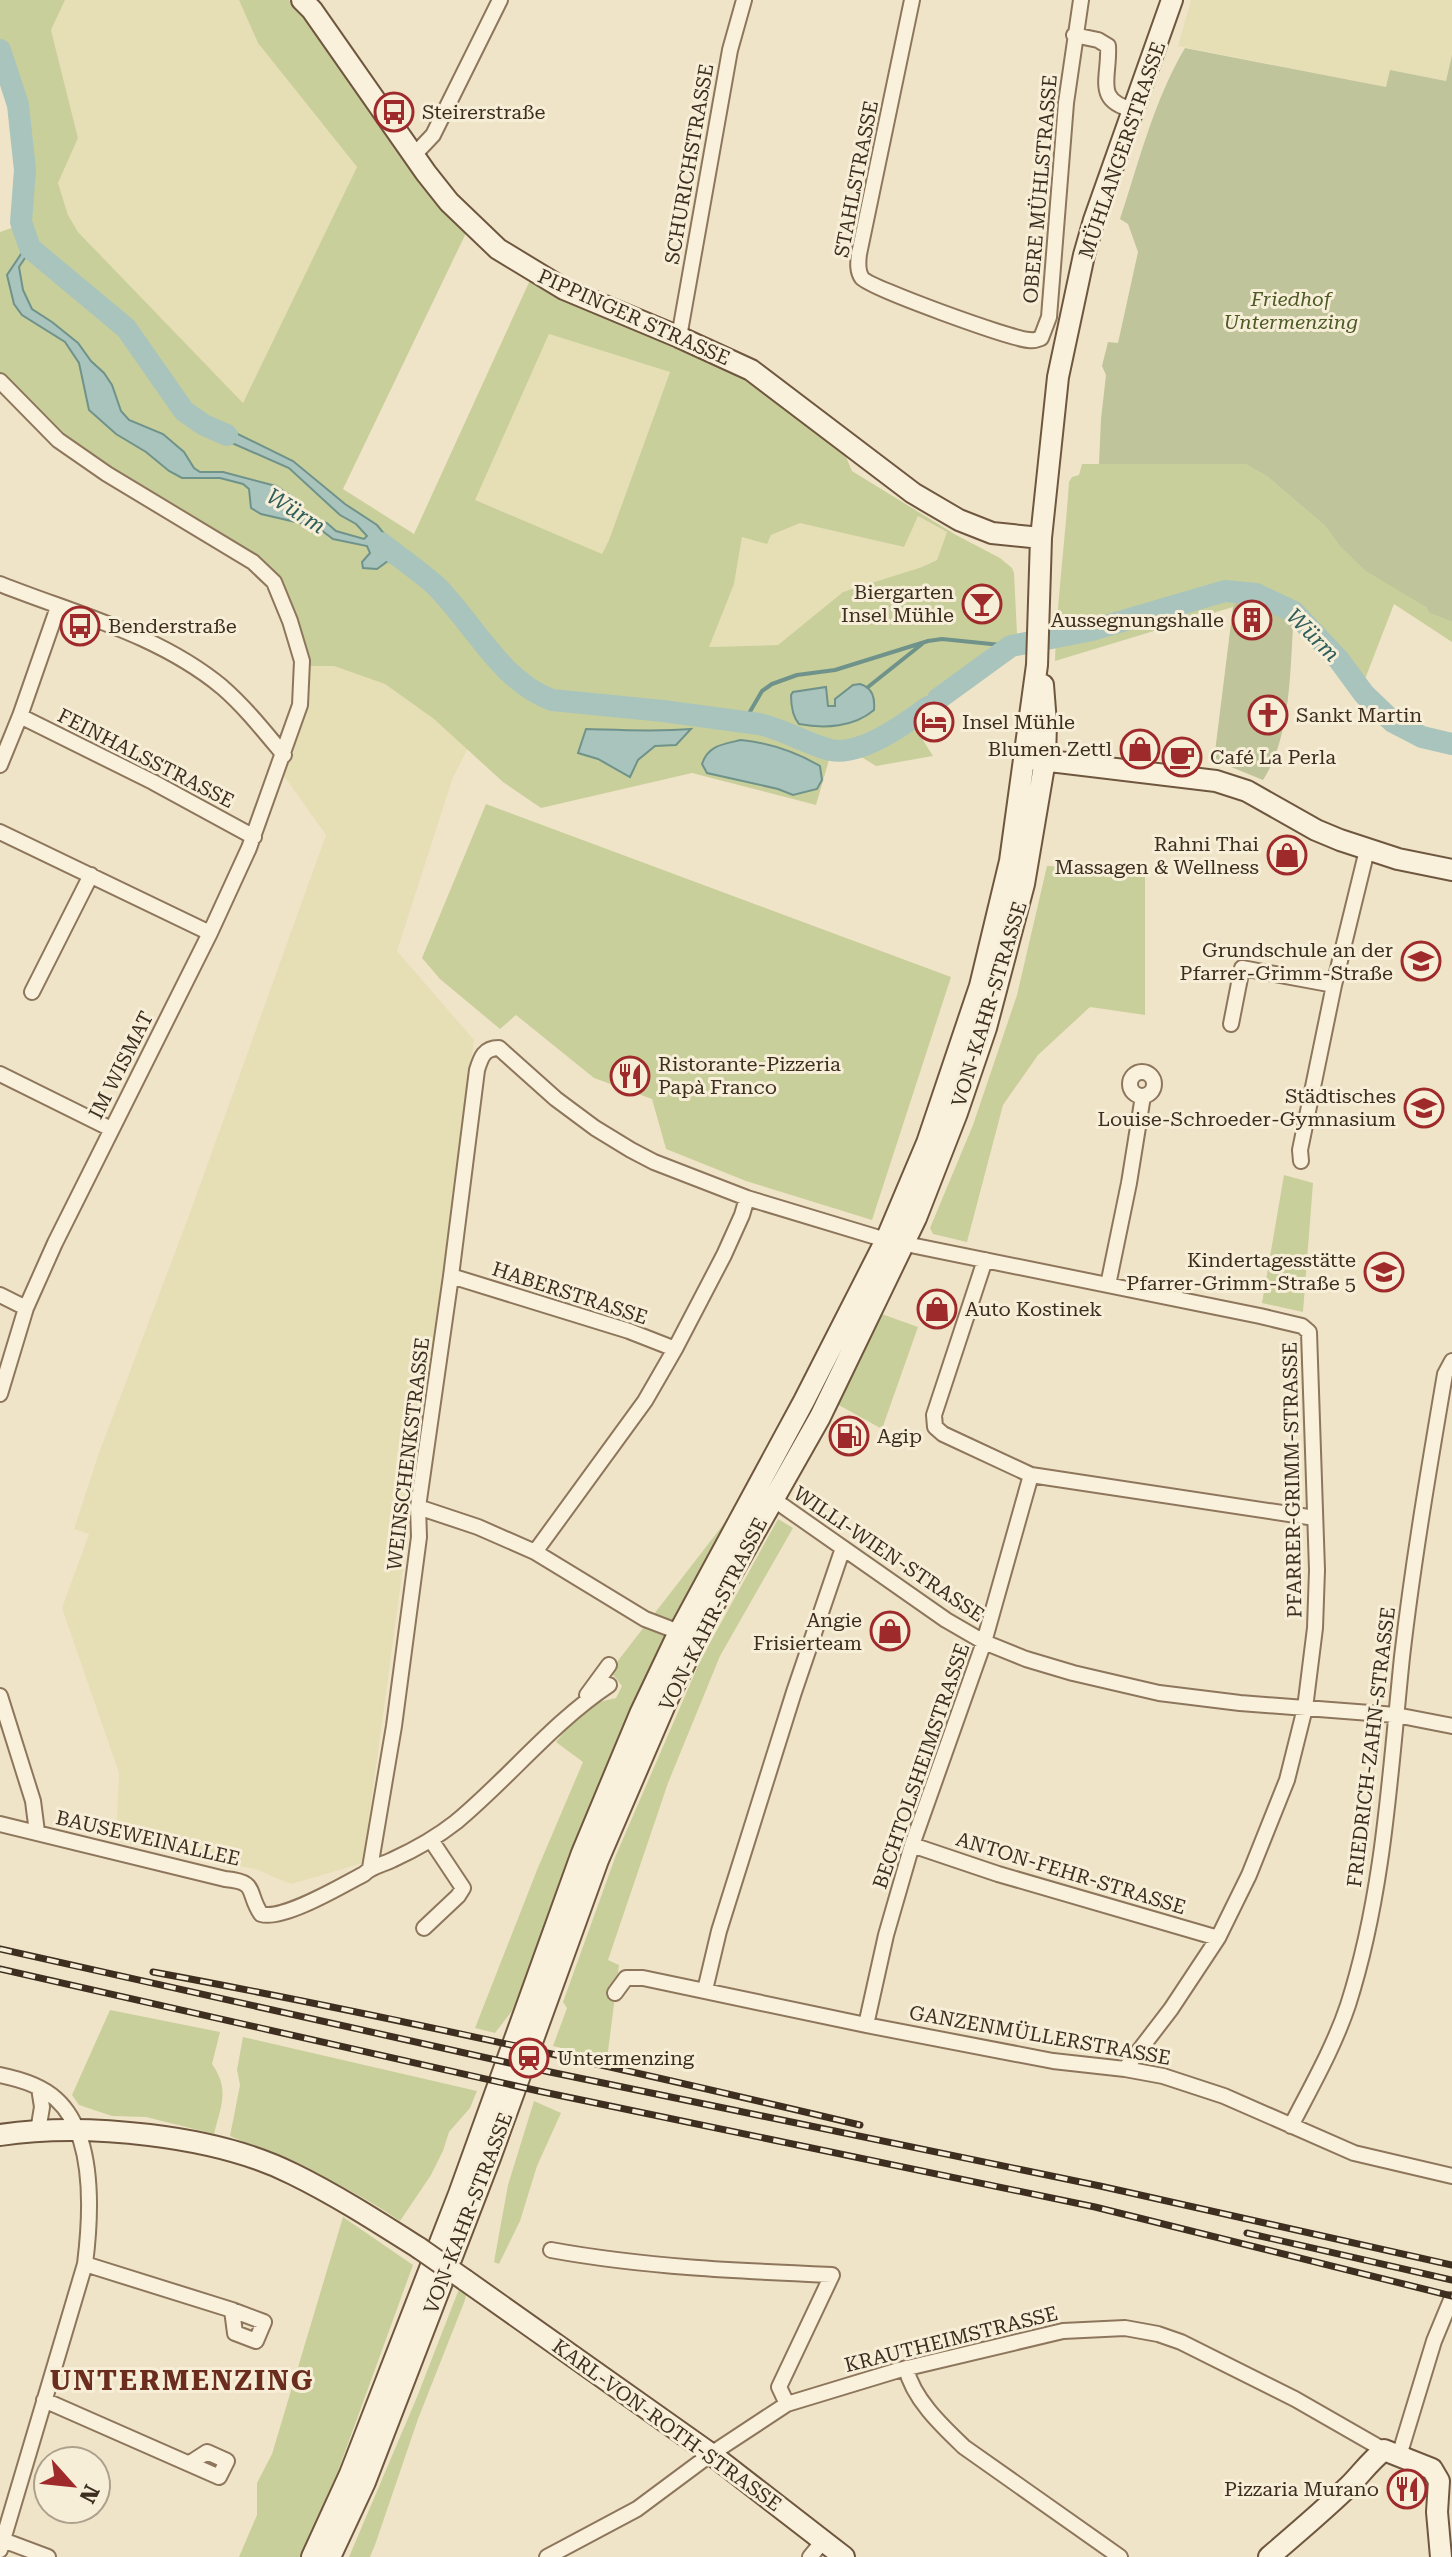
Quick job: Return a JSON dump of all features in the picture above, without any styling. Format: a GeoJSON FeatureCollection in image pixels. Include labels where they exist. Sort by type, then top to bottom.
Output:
{"type":"FeatureCollection","features":[{"type":"Feature","properties":{"kind":"main road","name":"MÜHLANGERSTRASSE"},"geometry":{"type":"LineString","coordinates":[[1041,538],[1058,377],[1084,255],[1172,0]]}},
{"type":"Feature","properties":{"kind":"main road","name":"PIPPINGER STRASSE"},"geometry":{"type":"LineString","coordinates":[[310,3],[449,202],[498,249],[564,289],[751,370],[903,485],[959,520],[992,533],[1041,538]]}},
{"type":"Feature","properties":{"kind":"main road","name":"VON-KAHR-STRASSE"},"geometry":{"type":"LineString","coordinates":[[330,2557],[365,2482],[485,2172],[598,1860],[667,1700],[713,1606],[820,1417],[895,1241],[985,970],[1035,759],[1041,538]]}},
{"type":"Feature","properties":{"kind":"main road"},"geometry":{"type":"LineString","coordinates":[[1035,759],[1213,780],[1247,791],[1316,830],[1367,850],[1452,870]]}},
{"type":"Feature","properties":{"kind":"main road","name":"VON-KAHR-STRASSE"},"geometry":{"type":"LineString","coordinates":[[312,2557],[350,2474],[459,2194],[582,1853],[640,1714],[679,1632],[895,1241]]}},
{"type":"Feature","properties":{"kind":"main road","name":"KARL-VON-ROTH-STRASSE"},"geometry":{"type":"LineString","coordinates":[[0,2135],[77,2129],[219,2146],[291,2173],[419,2248],[711,2454],[817,2549],[844,2557]]}},
{"type":"Feature","properties":{"kind":"main road"},"geometry":{"type":"LineString","coordinates":[[1269,2557],[1319,2514],[1368,2462],[1392,2453],[1432,2469],[1439,2481],[1437,2512],[1441,2557]]}},
{"type":"Feature","properties":{"kind":"street"},"geometry":{"type":"LineString","coordinates":[[414,155],[433,135],[500,0]]}},
{"type":"Feature","properties":{"kind":"street","name":"SCHURICHSTRASSE"},"geometry":{"type":"LineString","coordinates":[[679,337],[730,50],[744,0]]}},
{"type":"Feature","properties":{"kind":"street","name":"STAHLSTRASSE"},"geometry":{"type":"LineString","coordinates":[[912,0],[858,269],[863,280],[880,289],[985,327],[1035,340]]}},
{"type":"Feature","properties":{"kind":"street","name":"OBERE MÜHLSTRASSE"},"geometry":{"type":"LineString","coordinates":[[1035,340],[1041,338],[1049,317],[1074,35],[1081,0]]}},
{"type":"Feature","properties":{"kind":"street"},"geometry":{"type":"LineString","coordinates":[[1074,35],[1098,40],[1108,46],[1106,91],[1110,100],[1134,110]]}},
{"type":"Feature","properties":{"kind":"street","name":"IM WISMAT"},"geometry":{"type":"LineString","coordinates":[[0,381],[58,440],[120,482],[253,562],[274,582],[302,661],[300,705],[254,837],[26,1308],[0,1394]]}},
{"type":"Feature","properties":{"kind":"street"},"geometry":{"type":"LineString","coordinates":[[0,584],[121,628],[174,654],[221,686],[252,716],[284,755]]}},
{"type":"Feature","properties":{"kind":"street"},"geometry":{"type":"LineString","coordinates":[[0,765],[58,607]]}},
{"type":"Feature","properties":{"kind":"street","name":"FEINHALSSTRASSE"},"geometry":{"type":"LineString","coordinates":[[20,716],[153,782],[254,837]]}},
{"type":"Feature","properties":{"kind":"street"},"geometry":{"type":"LineString","coordinates":[[0,832],[210,933]]}},
{"type":"Feature","properties":{"kind":"street"},"geometry":{"type":"LineString","coordinates":[[1301,1161],[1302,1136],[1334,985],[1367,850]]}},
{"type":"Feature","properties":{"kind":"street"},"geometry":{"type":"LineString","coordinates":[[32,992],[91,875]]}},
{"type":"Feature","properties":{"kind":"street"},"geometry":{"type":"LineString","coordinates":[[1231,1024],[1242,968],[1334,985]]}},
{"type":"Feature","properties":{"kind":"street","name":"WEINSCHENKSTRASSE"},"geometry":{"type":"LineString","coordinates":[[370,1868],[396,1712],[419,1537],[418,1507],[481,1056],[490,1048],[499,1048],[556,1099],[631,1150],[747,1198]]}},
{"type":"Feature","properties":{"kind":"street"},"geometry":{"type":"LineString","coordinates":[[0,1074],[111,1129]]}},
{"type":"Feature","properties":{"kind":"street"},"geometry":{"type":"LineString","coordinates":[[535,1552],[645,1401],[724,1255],[747,1198],[895,1241],[1108,1285],[1143,1096]]}},
{"type":"Feature","properties":{"kind":"street"},"geometry":{"type":"LineString","coordinates":[[985,1260],[934,1415],[935,1427],[943,1434],[1031,1475],[1315,1518]]}},
{"type":"Feature","properties":{"kind":"street","name":"HABERSTRASSE"},"geometry":{"type":"LineString","coordinates":[[451,1276],[629,1331],[675,1349]]}},
{"type":"Feature","properties":{"kind":"street","name":"PFARRER-GRIMM-STRASSE"},"geometry":{"type":"LineString","coordinates":[[1108,1285],[1302,1326],[1309,1332],[1315,1518],[1316,1615],[1305,1708],[1287,1780],[1249,1875],[1218,1938],[1171,2009],[1125,2069]]}},
{"type":"Feature","properties":{"kind":"street"},"geometry":{"type":"LineString","coordinates":[[0,1295],[26,1308]]}},
{"type":"Feature","properties":{"kind":"street","name":"FRIEDRICH-ZAHN-STRASSE"},"geometry":{"type":"LineString","coordinates":[[1291,2126],[1347,2007],[1360,1963],[1381,1856],[1406,1627],[1428,1471],[1445,1374],[1451,1362]]}},
{"type":"Feature","properties":{"kind":"street","name":"BECHTOLSHEIMSTRASSE"},"geometry":{"type":"LineString","coordinates":[[866,2025],[886,1935],[912,1845],[984,1642],[1031,1475]]}},
{"type":"Feature","properties":{"kind":"street","name":"WILLI-WIEN-STRASSE"},"geometry":{"type":"LineString","coordinates":[[773,1499],[946,1620],[984,1642],[1026,1659],[1159,1693],[1240,1703],[1396,1715],[1452,1726]]}},
{"type":"Feature","properties":{"kind":"street"},"geometry":{"type":"LineString","coordinates":[[418,1507],[478,1527],[535,1552],[645,1619],[679,1632]]}},
{"type":"Feature","properties":{"kind":"street"},"geometry":{"type":"LineString","coordinates":[[705,1990],[719,1931],[843,1548]]}},
{"type":"Feature","properties":{"kind":"street","name":"BAUSEWEINALLEE"},"geometry":{"type":"LineString","coordinates":[[0,1824],[243,1881],[252,1888],[258,1909],[267,1916],[274,1916],[318,1898],[370,1868],[391,1861],[455,1823],[579,1705],[609,1665]]}},
{"type":"Feature","properties":{"kind":"street","name":"BAUSEWEINALLEE"},"geometry":{"type":"LineString","coordinates":[[579,1705],[609,1685]]}},
{"type":"Feature","properties":{"kind":"street"},"geometry":{"type":"LineString","coordinates":[[0,1696],[33,1801],[37,1832]]}},
{"type":"Feature","properties":{"kind":"street"},"geometry":{"type":"LineString","coordinates":[[424,1928],[463,1888],[431,1840]]}},
{"type":"Feature","properties":{"kind":"street","name":"ANTON-FEHR-STRASSE"},"geometry":{"type":"LineString","coordinates":[[912,1845],[998,1874],[1218,1938]]}},
{"type":"Feature","properties":{"kind":"street","name":"GANZENMÜLLERSTRASSE"},"geometry":{"type":"LineString","coordinates":[[615,1993],[626,1978],[643,1978],[1053,2061],[1163,2076],[1196,2085],[1354,2153],[1452,2176]]}},
{"type":"Feature","properties":{"kind":"street"},"geometry":{"type":"LineString","coordinates":[[0,2075],[20,2079],[57,2100],[77,2129],[87,2174],[91,2220],[85,2264],[1,2543],[48,2557]]}},
{"type":"Feature","properties":{"kind":"street"},"geometry":{"type":"LineString","coordinates":[[38,2131],[42,2107],[39,2088]]}},
{"type":"Feature","properties":{"kind":"street"},"geometry":{"type":"LineString","coordinates":[[551,2250],[689,2268],[832,2275],[779,2387],[787,2404]]}},
{"type":"Feature","properties":{"kind":"street"},"geometry":{"type":"LineString","coordinates":[[85,2264],[232,2310]]}},
{"type":"Feature","properties":{"kind":"street"},"geometry":{"type":"LineString","coordinates":[[1392,2453],[1451,2300]]}},
{"type":"Feature","properties":{"kind":"street","name":"KRAUTHEIMSTRASSE"},"geometry":{"type":"LineString","coordinates":[[547,2557],[637,2509],[711,2454],[787,2404],[906,2368],[1063,2331],[1125,2328],[1158,2334],[1199,2350],[1392,2453]]}},
{"type":"Feature","properties":{"kind":"street"},"geometry":{"type":"LineString","coordinates":[[906,2368],[910,2383],[942,2426],[964,2447],[1120,2557]]}},
{"type":"Feature","properties":{"kind":"street"},"geometry":{"type":"LineString","coordinates":[[44,2400],[190,2463]]}},
{"type":"Feature","properties":{"kind":"street"},"geometry":{"type":"LineString","coordinates":[[1432,2469],[1452,2481]]}},
{"type":"Feature","properties":{"kind":"shaded area"},"geometry":{"type":"Polygon","coordinates":[[[65,0],[239,0],[258,43],[357,167],[243,403],[78,232],[68,215],[58,183],[78,138],[51,30],[65,0]]]}},
{"type":"Feature","properties":{"kind":"shaded area"},"geometry":{"type":"Polygon","coordinates":[[[1191,0],[1452,0],[1452,55],[1446,81],[1390,70],[1386,87],[1178,46],[1191,0]]]}},
{"type":"Feature","properties":{"kind":"shaded area"},"geometry":{"type":"Polygon","coordinates":[[[549,334],[670,372],[602,554],[474,501],[549,334]]]}},
{"type":"Feature","properties":{"kind":"shaded area"},"geometry":{"type":"Polygon","coordinates":[[[918,516],[947,532],[937,560],[843,592],[778,645],[708,647],[734,584],[742,537],[771,535],[800,522],[903,547],[918,516]]]}},
{"type":"Feature","properties":{"kind":"shaded area"},"geometry":{"type":"Polygon","coordinates":[[[309,666],[334,666],[385,684],[468,748],[452,780],[397,951],[474,1040],[363,1863],[291,1884],[255,1869],[116,1841],[119,1773],[62,1608],[89,1534],[74,1529],[99,1453],[190,1213],[326,835],[284,776],[307,713],[309,666]]]}},
{"type":"Feature","properties":{"kind":"green space"},"geometry":{"type":"Polygon","coordinates":[[[0,0],[65,0],[51,30],[78,138],[58,183],[68,215],[78,232],[243,403],[357,167],[258,43],[239,0],[289,0],[355,81],[467,231],[343,489],[414,534],[531,278],[734,367],[843,450],[852,471],[956,535],[1000,558],[1014,573],[1018,654],[979,672],[912,723],[933,756],[876,766],[855,753],[829,760],[816,805],[692,773],[541,808],[503,782],[434,719],[385,684],[334,666],[309,666],[300,629],[275,578],[55,433],[0,372],[0,232],[20,225],[23,175],[18,102],[0,52],[0,0]],[[549,334],[475,500],[602,554],[670,372],[549,334]],[[918,516],[904,547],[800,523],[771,535],[767,544],[742,537],[734,584],[709,647],[778,645],[843,592],[937,560],[947,532],[918,516]]]}},
{"type":"Feature","properties":{"kind":"green space","name":"Friedhof Untermenzing"},"geometry":{"type":"Polygon","coordinates":[[[1185,48],[1386,87],[1390,70],[1446,81],[1452,55],[1452,622],[1429,613],[1426,607],[1366,571],[1338,544],[1325,526],[1268,477],[1245,464],[1099,464],[1106,375],[1102,366],[1108,342],[1118,343],[1138,252],[1128,224],[1120,219],[1156,110],[1185,48]]]}},
{"type":"Feature","properties":{"kind":"green space"},"geometry":{"type":"Polygon","coordinates":[[[1082,464],[1245,464],[1268,477],[1325,526],[1338,544],[1426,607],[1429,613],[1452,622],[1452,642],[1394,604],[1360,692],[1294,612],[1270,600],[1237,597],[1233,607],[1055,661],[1069,482],[1079,475],[1082,464]]]}},
{"type":"Feature","properties":{"kind":"green space"},"geometry":{"type":"Polygon","coordinates":[[[1256,594],[1294,612],[1284,721],[1280,742],[1263,780],[1214,760],[1233,607],[1237,597],[1256,594]]]}},
{"type":"Feature","properties":{"kind":"green space"},"geometry":{"type":"Polygon","coordinates":[[[486,804],[951,977],[872,1220],[746,1181],[666,1149],[652,1099],[594,1078],[516,1015],[500,1029],[440,979],[422,958],[486,804]]]}},
{"type":"Feature","properties":{"kind":"green space"},"geometry":{"type":"Polygon","coordinates":[[[1047,866],[1145,869],[1145,1015],[1090,1007],[1038,1055],[1003,1105],[967,1242],[933,1234],[930,1228],[973,1125],[1017,995],[1047,866]]]}},
{"type":"Feature","properties":{"kind":"green space"},"geometry":{"type":"Polygon","coordinates":[[[1284,1175],[1313,1183],[1303,1312],[1262,1303],[1284,1175]]]}},
{"type":"Feature","properties":{"kind":"green space"},"geometry":{"type":"Polygon","coordinates":[[[879,1313],[918,1327],[882,1429],[835,1403],[879,1313]]]}},
{"type":"Feature","properties":{"kind":"green space"},"geometry":{"type":"Polygon","coordinates":[[[778,1519],[793,1528],[720,1656],[668,1783],[608,1960],[619,1965],[607,2059],[553,2046],[567,2008],[563,2002],[616,1855],[701,1659],[778,1519]]]}},
{"type":"Feature","properties":{"kind":"green space"},"geometry":{"type":"Polygon","coordinates":[[[726,1521],[640,1691],[572,1854],[512,2011],[495,2033],[475,2028],[583,1762],[556,1742],[586,1705],[616,1698],[622,1686],[610,1671],[726,1521]]]}},
{"type":"Feature","properties":{"kind":"green space"},"geometry":{"type":"Polygon","coordinates":[[[110,2010],[220,2032],[212,2064],[222,2090],[214,2134],[146,2117],[112,2116],[79,2105],[72,2095],[110,2010]]]}},
{"type":"Feature","properties":{"kind":"green space"},"geometry":{"type":"Polygon","coordinates":[[[243,2037],[477,2091],[470,2108],[449,2132],[431,2175],[400,2221],[339,2185],[230,2136],[240,2085],[237,2070],[243,2037]]]}},
{"type":"Feature","properties":{"kind":"green space"},"geometry":{"type":"Polygon","coordinates":[[[534,2101],[561,2113],[537,2166],[520,2221],[499,2264],[494,2262],[508,2185],[534,2101]]]}},
{"type":"Feature","properties":{"kind":"green space"},"geometry":{"type":"Polygon","coordinates":[[[343,2217],[413,2265],[338,2471],[300,2557],[239,2557],[257,2515],[257,2483],[272,2454],[343,2217]]]}},
{"type":"Feature","properties":{"kind":"green space"},"geometry":{"type":"Polygon","coordinates":[[[459,2289],[466,2295],[465,2300],[418,2419],[375,2545],[370,2557],[349,2557],[417,2397],[459,2289]]]}},
{"type":"Feature","properties":{"kind":"water"},"geometry":{"type":"Polygon","coordinates":[[[25,248],[29,252],[19,267],[23,290],[32,309],[78,343],[112,385],[121,411],[129,420],[163,434],[184,452],[200,472],[223,472],[276,486],[292,497],[298,508],[336,531],[364,539],[367,536],[289,468],[200,429],[205,418],[293,461],[345,504],[377,525],[390,541],[410,556],[400,567],[388,561],[377,569],[363,568],[362,562],[370,553],[367,546],[333,539],[317,527],[261,514],[251,508],[249,489],[243,484],[220,478],[182,478],[116,434],[89,410],[79,363],[65,342],[22,315],[14,304],[7,275],[25,248]]]}},
{"type":"Feature","properties":{"kind":"water"},"geometry":{"type":"Polygon","coordinates":[[[853,685],[868,688],[873,698],[874,710],[866,716],[829,726],[799,724],[795,718],[791,703],[793,692],[826,687],[828,706],[835,706],[835,699],[853,685]]]}},
{"type":"Feature","properties":{"kind":"water"},"geometry":{"type":"Polygon","coordinates":[[[586,729],[691,729],[676,745],[655,746],[638,760],[630,777],[598,759],[578,753],[586,729]]]}},
{"type":"Feature","properties":{"kind":"water"},"geometry":{"type":"Polygon","coordinates":[[[741,740],[782,748],[820,766],[822,780],[817,789],[793,795],[707,773],[702,764],[708,753],[717,746],[741,740]]]}},
{"type":"Feature","properties":{"kind":"waterway","name":"Würm"},"geometry":{"type":"LineString","coordinates":[[0,50],[18,105],[25,170],[21,222],[30,248],[126,328],[184,411],[204,425],[227,435]]}},
{"type":"Feature","properties":{"kind":"waterway","name":"Würm"},"geometry":{"type":"LineString","coordinates":[[381,543],[435,585],[517,679],[552,700],[759,724],[831,750],[843,751],[869,744],[928,707]]}},
{"type":"Feature","properties":{"kind":"waterway","name":"Würm"},"geometry":{"type":"LineString","coordinates":[[938,699],[1011,646],[1092,630],[1225,591],[1256,594],[1294,612],[1339,660],[1364,694],[1393,722],[1422,737],[1452,744]]}},
{"type":"Feature","properties":{"kind":"waterway","name":"Würm"},"geometry":{"type":"LineString","coordinates":[[744,722],[762,691],[797,675],[835,670],[942,639],[1011,646]]}},
{"type":"Feature","properties":{"kind":"waterway"},"geometry":{"type":"LineString","coordinates":[[868,687],[922,644]]}},
{"type":"Feature","properties":{"kind":"railway"},"geometry":{"type":"LineString","coordinates":[[0,1949],[550,2072],[1100,2186],[1452,2265]]}},
{"type":"Feature","properties":{"kind":"railway"},"geometry":{"type":"LineString","coordinates":[[0,1969],[543,2092],[1095,2207],[1452,2296]]}},
{"type":"Feature","properties":{"kind":"railway"},"geometry":{"type":"LineString","coordinates":[[153,1972],[507,2044],[860,2125]]}},
{"type":"Feature","properties":{"kind":"railway"},"geometry":{"type":"LineString","coordinates":[[1247,2233],[1452,2280]]}},
{"type":"Feature","properties":{"kind":"place","name":"Steirerstraße"},"geometry":{"type":"Point","coordinates":[394,112]}},
{"type":"Feature","properties":{"kind":"place","name":"Biergarten Insel Mühle"},"geometry":{"type":"Point","coordinates":[982,604]}},
{"type":"Feature","properties":{"kind":"place","name":"Aussegnungshalle"},"geometry":{"type":"Point","coordinates":[1252,620]}},
{"type":"Feature","properties":{"kind":"place","name":"Benderstraße"},"geometry":{"type":"Point","coordinates":[80,626]}},
{"type":"Feature","properties":{"kind":"place","name":"Sankt Martin"},"geometry":{"type":"Point","coordinates":[1268,715]}},
{"type":"Feature","properties":{"kind":"place","name":"Insel Mühle"},"geometry":{"type":"Point","coordinates":[934,722]}},
{"type":"Feature","properties":{"kind":"place","name":"Blumen Zettl"},"geometry":{"type":"Point","coordinates":[1140,749]}},
{"type":"Feature","properties":{"kind":"place","name":"Café La Perla"},"geometry":{"type":"Point","coordinates":[1182,757]}},
{"type":"Feature","properties":{"kind":"place","name":"Rahni Thai Massagen & Wellness"},"geometry":{"type":"Point","coordinates":[1287,855]}},
{"type":"Feature","properties":{"kind":"place","name":"Grundschule an der Pfarrer-Grimm-Straße"},"geometry":{"type":"Point","coordinates":[1421,961]}},
{"type":"Feature","properties":{"kind":"place","name":"Ristorante-Pizzeria Papà Franco"},"geometry":{"type":"Point","coordinates":[630,1076]}},
{"type":"Feature","properties":{"kind":"place","name":"Städtisches Louise-Schroeder-Gymnasium"},"geometry":{"type":"Point","coordinates":[1424,1108]}},
{"type":"Feature","properties":{"kind":"place","name":"Kindertagesstätte Pfarrer-Grimm-Straße 5"},"geometry":{"type":"Point","coordinates":[1384,1272]}},
{"type":"Feature","properties":{"kind":"place","name":"Auto Kostinek"},"geometry":{"type":"Point","coordinates":[937,1309]}},
{"type":"Feature","properties":{"kind":"place","name":"Agip"},"geometry":{"type":"Point","coordinates":[849,1436]}},
{"type":"Feature","properties":{"kind":"place","name":"Angie Frisierteam"},"geometry":{"type":"Point","coordinates":[890,1631]}},
{"type":"Feature","properties":{"kind":"place","name":"Untermenzing"},"geometry":{"type":"Point","coordinates":[529,2058]}},
{"type":"Feature","properties":{"kind":"place","name":"Pizzaria Murano"},"geometry":{"type":"Point","coordinates":[1407,2489]}},
{"type":"Feature","properties":{"kind":"district","name":"UNTERMENZING"},"geometry":{"type":"Point","coordinates":[182,2380]}}]}
